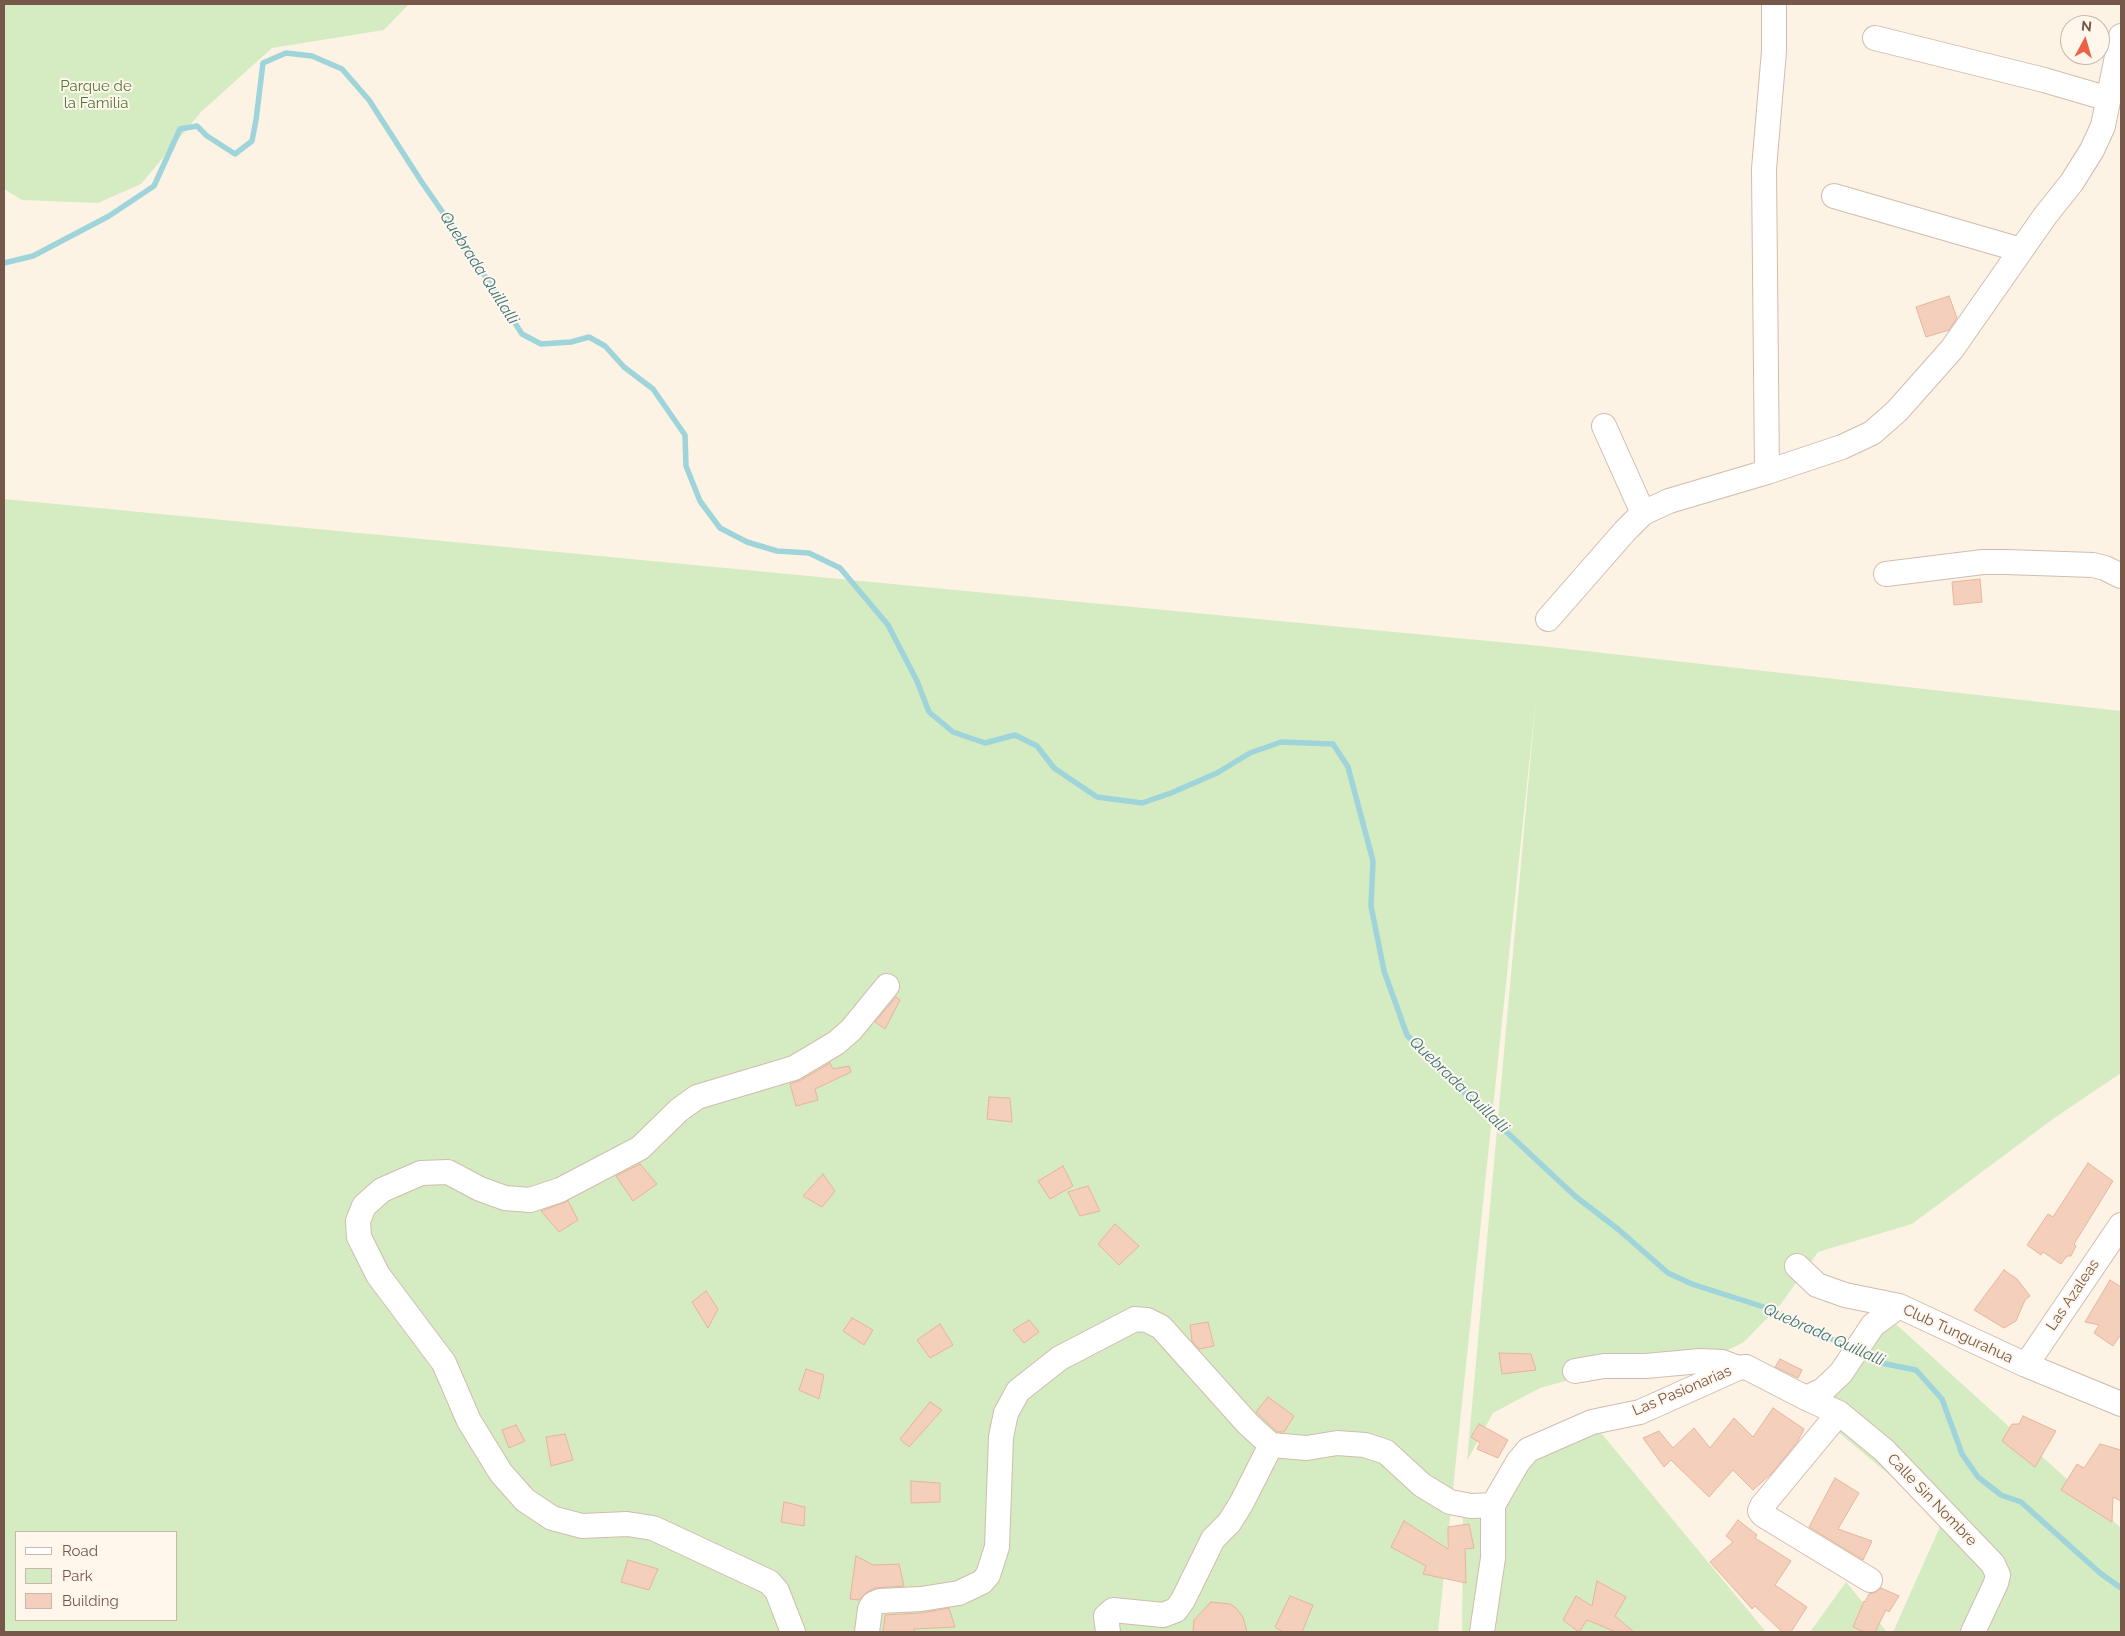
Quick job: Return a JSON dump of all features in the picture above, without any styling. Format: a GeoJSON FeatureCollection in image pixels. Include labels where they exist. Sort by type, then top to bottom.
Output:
{"type":"FeatureCollection","features":[{"type":"Feature","properties":{"kind":"street"},"geometry":{"type":"LineString","coordinates":[[1767,472],[1764,169],[1774,51],[1774,4]]}},
{"type":"Feature","properties":{"kind":"street"},"geometry":{"type":"LineString","coordinates":[[1548,619],[1643,513],[1669,501],[1767,472],[1842,447],[1872,433],[1897,411],[1952,349],[2021,250],[2072,182],[2092,150],[2103,126],[2121,36]]}},
{"type":"Feature","properties":{"kind":"street"},"geometry":{"type":"LineString","coordinates":[[1875,38],[2044,80],[2109,99]]}},
{"type":"Feature","properties":{"kind":"street"},"geometry":{"type":"LineString","coordinates":[[1834,196],[2021,250]]}},
{"type":"Feature","properties":{"kind":"street"},"geometry":{"type":"LineString","coordinates":[[1604,426],[1643,513]]}},
{"type":"Feature","properties":{"kind":"street"},"geometry":{"type":"LineString","coordinates":[[1886,574],[1983,562],[2006,562],[2093,565],[2105,568],[2121,576]]}},
{"type":"Feature","properties":{"kind":"street"},"geometry":{"type":"LineString","coordinates":[[793,1632],[777,1591],[769,1582],[653,1528],[627,1524],[582,1526],[552,1518],[525,1500],[501,1473],[469,1421],[444,1363],[378,1275],[359,1236],[358,1221],[364,1206],[382,1190],[421,1173],[448,1172],[480,1189],[505,1198],[530,1200],[560,1190],[640,1148],[679,1110],[697,1097],[794,1068],[836,1043],[851,1030],[886,986]]}},
{"type":"Feature","properties":{"kind":"street","name":"Las Azaleas"},"geometry":{"type":"LineString","coordinates":[[2026,1365],[2121,1225]]}},
{"type":"Feature","properties":{"kind":"street","name":"Club Tungurahua"},"geometry":{"type":"LineString","coordinates":[[1797,1266],[1818,1285],[1845,1294],[1899,1306],[2026,1365],[2121,1404]]}},
{"type":"Feature","properties":{"kind":"street"},"geometry":{"type":"LineString","coordinates":[[1806,1398],[1823,1390],[1841,1373],[1873,1325],[1899,1306]]}},
{"type":"Feature","properties":{"kind":"street"},"geometry":{"type":"LineString","coordinates":[[867,1632],[872,1604],[880,1601],[921,1599],[959,1592],[982,1582],[988,1576],[997,1547],[1001,1437],[1006,1413],[1018,1390],[1060,1358],[1135,1319],[1148,1320],[1161,1327],[1248,1424],[1271,1445],[1307,1448],[1337,1443],[1365,1445],[1386,1452],[1422,1485],[1450,1502],[1471,1506],[1493,1505],[1493,1558],[1482,1632]]}},
{"type":"Feature","properties":{"kind":"street"},"geometry":{"type":"LineString","coordinates":[[1575,1371],[1604,1366],[1646,1366],[1700,1360],[1722,1362],[1738,1368]]}},
{"type":"Feature","properties":{"kind":"street","name":"Las Pasionarias"},"geometry":{"type":"LineString","coordinates":[[1493,1505],[1518,1462],[1528,1450],[1592,1422],[1640,1412],[1738,1368],[1746,1367],[1806,1398]]}},
{"type":"Feature","properties":{"kind":"street","name":"Calle Sin Nombre"},"geometry":{"type":"LineString","coordinates":[[1806,1398],[1839,1412],[1885,1451],[1994,1564],[1998,1574],[1996,1583],[1973,1632]]}},
{"type":"Feature","properties":{"kind":"street"},"geometry":{"type":"LineString","coordinates":[[1839,1412],[1762,1506],[1760,1511],[1763,1515],[1870,1580]]}},
{"type":"Feature","properties":{"kind":"street"},"geometry":{"type":"LineString","coordinates":[[1108,1632],[1106,1616],[1113,1610],[1163,1615],[1176,1610],[1183,1600],[1213,1538],[1229,1523],[1242,1504],[1271,1445]]}},
{"type":"Feature","properties":{"kind":"green space","name":"Parque de la Familia"},"geometry":{"type":"Polygon","coordinates":[[[4,4],[409,4],[384,30],[272,48],[201,112],[141,184],[98,203],[22,200],[4,189],[4,4]]]}},
{"type":"Feature","properties":{"kind":"green space"},"geometry":{"type":"Polygon","coordinates":[[[4,499],[1541,646],[2121,711],[2121,1073],[2053,1119],[1912,1224],[1818,1252],[1781,1304],[1744,1342],[1709,1360],[1605,1370],[1540,1388],[1493,1413],[1467,1461],[1536,698],[1438,1632],[4,1632],[4,499]]]}},
{"type":"Feature","properties":{"kind":"green space"},"geometry":{"type":"Polygon","coordinates":[[[1876,1306],[2121,1528],[2121,1632],[1893,1632],[1943,1520],[1824,1420],[1841,1359],[1876,1306]]]}},
{"type":"Feature","properties":{"kind":"green space"},"geometry":{"type":"Polygon","coordinates":[[[1592,1422],[1766,1632],[1462,1632],[1463,1511],[1592,1422]]]}},
{"type":"Feature","properties":{"kind":"green space"},"geometry":{"type":"Polygon","coordinates":[[[1846,1582],[1887,1632],[1810,1632],[1846,1582]]]}},
{"type":"Feature","properties":{"kind":"building"},"geometry":{"type":"Polygon","coordinates":[[[1949,296],[1957,318],[1949,330],[1926,337],[1916,307],[1949,296]]]}},
{"type":"Feature","properties":{"kind":"building"},"geometry":{"type":"Polygon","coordinates":[[[1980,579],[1982,602],[1954,605],[1952,582],[1980,579]]]}},
{"type":"Feature","properties":{"kind":"building"},"geometry":{"type":"Polygon","coordinates":[[[896,997],[900,1000],[885,1029],[875,1022],[896,997]]]}},
{"type":"Feature","properties":{"kind":"building"},"geometry":{"type":"Polygon","coordinates":[[[830,1063],[833,1069],[849,1066],[851,1072],[815,1089],[818,1100],[796,1106],[790,1084],[801,1080],[830,1063]]]}},
{"type":"Feature","properties":{"kind":"building"},"geometry":{"type":"Polygon","coordinates":[[[989,1097],[1010,1098],[1012,1122],[987,1119],[989,1097]]]}},
{"type":"Feature","properties":{"kind":"building"},"geometry":{"type":"Polygon","coordinates":[[[2088,1163],[2113,1181],[2074,1244],[2076,1246],[2071,1256],[2067,1256],[2061,1264],[2043,1252],[2041,1255],[2027,1245],[2048,1214],[2053,1217],[2088,1163]]]}},
{"type":"Feature","properties":{"kind":"building"},"geometry":{"type":"Polygon","coordinates":[[[640,1164],[657,1184],[633,1201],[616,1176],[640,1164]]]}},
{"type":"Feature","properties":{"kind":"building"},"geometry":{"type":"Polygon","coordinates":[[[1063,1166],[1073,1186],[1050,1199],[1038,1181],[1063,1166]]]}},
{"type":"Feature","properties":{"kind":"building"},"geometry":{"type":"Polygon","coordinates":[[[823,1174],[835,1191],[822,1207],[803,1196],[823,1174]]]}},
{"type":"Feature","properties":{"kind":"building"},"geometry":{"type":"Polygon","coordinates":[[[1088,1186],[1100,1211],[1080,1216],[1068,1192],[1088,1186]]]}},
{"type":"Feature","properties":{"kind":"building"},"geometry":{"type":"Polygon","coordinates":[[[568,1201],[578,1220],[559,1232],[541,1211],[568,1201]]]}},
{"type":"Feature","properties":{"kind":"building"},"geometry":{"type":"Polygon","coordinates":[[[1115,1224],[1139,1246],[1119,1265],[1098,1244],[1115,1224]]]}},
{"type":"Feature","properties":{"kind":"building"},"geometry":{"type":"Polygon","coordinates":[[[2004,1270],[2017,1279],[2030,1296],[2025,1300],[2016,1321],[2004,1328],[1974,1310],[2004,1270]]]}},
{"type":"Feature","properties":{"kind":"building"},"geometry":{"type":"Polygon","coordinates":[[[2110,1280],[2121,1287],[2121,1334],[2113,1346],[2094,1333],[2099,1325],[2085,1322],[2110,1280]]]}},
{"type":"Feature","properties":{"kind":"building"},"geometry":{"type":"Polygon","coordinates":[[[706,1291],[718,1309],[708,1328],[692,1302],[706,1291]]]}},
{"type":"Feature","properties":{"kind":"building"},"geometry":{"type":"Polygon","coordinates":[[[852,1318],[873,1330],[864,1345],[843,1331],[852,1318]]]}},
{"type":"Feature","properties":{"kind":"building"},"geometry":{"type":"Polygon","coordinates":[[[1029,1320],[1039,1332],[1024,1343],[1013,1330],[1029,1320]]]}},
{"type":"Feature","properties":{"kind":"building"},"geometry":{"type":"Polygon","coordinates":[[[1208,1322],[1214,1346],[1199,1349],[1192,1341],[1190,1325],[1208,1322]]]}},
{"type":"Feature","properties":{"kind":"building"},"geometry":{"type":"Polygon","coordinates":[[[940,1324],[953,1345],[930,1358],[917,1340],[940,1324]]]}},
{"type":"Feature","properties":{"kind":"building"},"geometry":{"type":"Polygon","coordinates":[[[1499,1353],[1531,1354],[1536,1370],[1502,1374],[1499,1353]]]}},
{"type":"Feature","properties":{"kind":"building"},"geometry":{"type":"Polygon","coordinates":[[[1780,1359],[1802,1370],[1798,1378],[1775,1367],[1780,1359]]]}},
{"type":"Feature","properties":{"kind":"building"},"geometry":{"type":"Polygon","coordinates":[[[806,1369],[824,1375],[819,1399],[799,1390],[806,1369]]]}},
{"type":"Feature","properties":{"kind":"building"},"geometry":{"type":"Polygon","coordinates":[[[1268,1397],[1294,1416],[1284,1432],[1277,1432],[1256,1412],[1268,1397]]]}},
{"type":"Feature","properties":{"kind":"building"},"geometry":{"type":"Polygon","coordinates":[[[930,1402],[942,1410],[909,1447],[900,1439],[930,1402]]]}},
{"type":"Feature","properties":{"kind":"building"},"geometry":{"type":"Polygon","coordinates":[[[1773,1408],[1804,1429],[1798,1441],[1772,1473],[1753,1490],[1733,1470],[1709,1497],[1671,1460],[1664,1467],[1643,1438],[1659,1431],[1673,1448],[1694,1428],[1710,1448],[1734,1418],[1753,1437],[1773,1408]]]}},
{"type":"Feature","properties":{"kind":"building"},"geometry":{"type":"Polygon","coordinates":[[[2023,1416],[2056,1431],[2035,1467],[2002,1441],[2012,1424],[2019,1424],[2023,1416]]]}},
{"type":"Feature","properties":{"kind":"building"},"geometry":{"type":"Polygon","coordinates":[[[1479,1424],[1508,1440],[1498,1458],[1477,1449],[1480,1443],[1471,1437],[1479,1424]]]}},
{"type":"Feature","properties":{"kind":"building"},"geometry":{"type":"Polygon","coordinates":[[[516,1425],[525,1441],[509,1448],[502,1430],[516,1425]]]}},
{"type":"Feature","properties":{"kind":"building"},"geometry":{"type":"Polygon","coordinates":[[[565,1434],[573,1460],[551,1466],[546,1437],[565,1434]]]}},
{"type":"Feature","properties":{"kind":"building"},"geometry":{"type":"Polygon","coordinates":[[[2100,1444],[2121,1450],[2121,1501],[2113,1497],[2112,1522],[2061,1490],[2077,1464],[2084,1468],[2100,1444]]]}},
{"type":"Feature","properties":{"kind":"building"},"geometry":{"type":"Polygon","coordinates":[[[1835,1478],[1859,1493],[1838,1529],[1872,1541],[1863,1560],[1809,1527],[1835,1478]]]}},
{"type":"Feature","properties":{"kind":"building"},"geometry":{"type":"Polygon","coordinates":[[[911,1481],[940,1483],[940,1502],[911,1503],[911,1481]]]}},
{"type":"Feature","properties":{"kind":"building"},"geometry":{"type":"Polygon","coordinates":[[[784,1502],[805,1507],[804,1526],[781,1522],[784,1502]]]}},
{"type":"Feature","properties":{"kind":"building"},"geometry":{"type":"Polygon","coordinates":[[[1738,1520],[1757,1535],[1755,1538],[1791,1561],[1775,1585],[1807,1607],[1791,1632],[1782,1632],[1755,1606],[1752,1609],[1710,1562],[1733,1542],[1726,1536],[1738,1520]]]}},
{"type":"Feature","properties":{"kind":"building"},"geometry":{"type":"Polygon","coordinates":[[[1404,1521],[1448,1549],[1448,1527],[1469,1524],[1474,1548],[1465,1549],[1466,1583],[1423,1574],[1426,1566],[1391,1547],[1404,1521]]]}},
{"type":"Feature","properties":{"kind":"building"},"geometry":{"type":"Polygon","coordinates":[[[856,1556],[873,1565],[899,1564],[904,1586],[875,1588],[867,1592],[859,1600],[850,1599],[856,1556]]]}},
{"type":"Feature","properties":{"kind":"building"},"geometry":{"type":"Polygon","coordinates":[[[628,1560],[658,1569],[649,1590],[621,1582],[628,1560]]]}},
{"type":"Feature","properties":{"kind":"building"},"geometry":{"type":"Polygon","coordinates":[[[1597,1581],[1626,1597],[1615,1616],[1634,1632],[1616,1632],[1587,1620],[1579,1632],[1563,1620],[1576,1596],[1592,1606],[1597,1581]]]}},
{"type":"Feature","properties":{"kind":"building"},"geometry":{"type":"Polygon","coordinates":[[[1881,1588],[1899,1596],[1889,1612],[1886,1610],[1875,1632],[1864,1632],[1853,1627],[1869,1594],[1881,1588]]]}},
{"type":"Feature","properties":{"kind":"building"},"geometry":{"type":"Polygon","coordinates":[[[1290,1596],[1313,1605],[1302,1632],[1283,1632],[1275,1627],[1290,1596]]]}},
{"type":"Feature","properties":{"kind":"building"},"geometry":{"type":"Polygon","coordinates":[[[1211,1602],[1230,1604],[1236,1608],[1243,1617],[1247,1632],[1193,1632],[1194,1620],[1211,1602]]]}},
{"type":"Feature","properties":{"kind":"building"},"geometry":{"type":"Polygon","coordinates":[[[949,1608],[955,1627],[914,1629],[914,1632],[883,1632],[885,1615],[922,1613],[949,1608]]]}},
{"type":"Feature","properties":{"kind":"waterway","name":"Quebrada Quillalli"},"geometry":{"type":"LineString","coordinates":[[4,263],[33,256],[109,216],[154,186],[180,129],[197,126],[207,136],[235,154],[252,141],[263,63],[286,53],[312,56],[342,69],[369,100],[522,334],[541,344],[571,342],[589,337],[605,346],[624,367],[653,389],[685,435],[686,466],[700,501],[720,528],[747,542],[777,551],[809,553],[840,568],[888,625],[917,681],[929,712],[953,732],[985,743],[1015,735],[1037,746],[1054,768],[1097,797],[1142,803],[1217,773],[1250,753],[1281,742],[1333,744],[1348,767],[1373,861],[1371,906],[1384,971],[1407,1035],[1435,1065],[1575,1196],[1619,1230],[1668,1273],[1692,1284],[1773,1310],[1850,1348]]}},
{"type":"Feature","properties":{"kind":"waterway","name":"Quebrada Quillalli"},"geometry":{"type":"LineString","coordinates":[[1861,1353],[1881,1363],[1916,1370],[1942,1399],[1962,1454],[1978,1477],[2001,1495],[2021,1502],[2100,1573],[2121,1588]]}}]}
